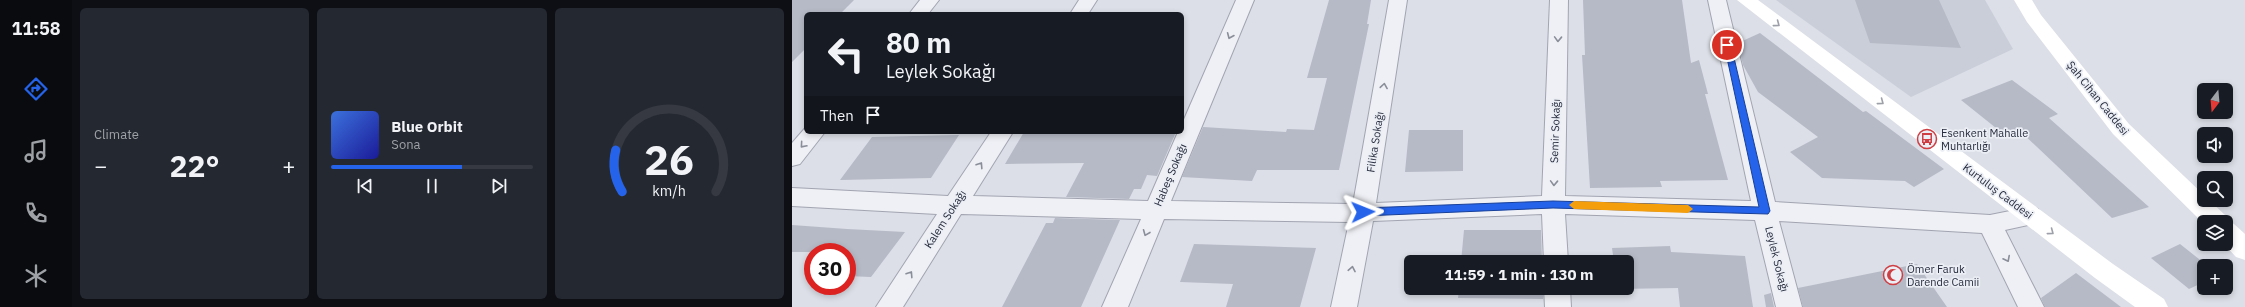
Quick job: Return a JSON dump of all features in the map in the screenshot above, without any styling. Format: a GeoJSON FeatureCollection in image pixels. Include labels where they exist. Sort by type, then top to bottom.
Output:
{"type":"FeatureCollection","features":[{"type":"Feature","properties":{"kind":"main road","name":"Kurtuluş Caddesi"},"geometry":{"type":"LineString","coordinates":[[1746,0],[2030,216],[2155,307]]}},
{"type":"Feature","properties":{"kind":"main road","name":"Şah Cihan Caddesi"},"geometry":{"type":"LineString","coordinates":[[2023,0],[2034,18],[2122,129],[2210,215]]}},
{"type":"Feature","properties":{"kind":"main road"},"geometry":{"type":"LineString","coordinates":[[2233,238],[2245,250]]}},
{"type":"Feature","properties":{"kind":"street"},"geometry":{"type":"LineString","coordinates":[[920,12],[930,0]]}},
{"type":"Feature","properties":{"kind":"street"},"geometry":{"type":"LineString","coordinates":[[1080,12],[1088,0]]}},
{"type":"Feature","properties":{"kind":"street","name":"Habeş Sokağı"},"geometry":{"type":"LineString","coordinates":[[1115,307],[1245,0]]}},
{"type":"Feature","properties":{"kind":"street","name":"Filika Sokağı"},"geometry":{"type":"LineString","coordinates":[[1344,307],[1363,212],[1398,0]]}},
{"type":"Feature","properties":{"kind":"street","name":"Semir Sokağı"},"geometry":{"type":"LineString","coordinates":[[1556,255],[1553,204],[1559,0]]}},
{"type":"Feature","properties":{"kind":"street","name":"Leylek Sokağı"},"geometry":{"type":"LineString","coordinates":[[1717,0],[1765,211],[1789,307]]}},
{"type":"Feature","properties":{"kind":"street"},"geometry":{"type":"LineString","coordinates":[[792,158],[812,134]]}},
{"type":"Feature","properties":{"kind":"street","name":"Kalem Sokağı"},"geometry":{"type":"LineString","coordinates":[[889,307],[1001,134]]}},
{"type":"Feature","properties":{"kind":"street"},"geometry":{"type":"LineString","coordinates":[[792,197],[954,205],[1325,214],[1553,204],[1765,211],[1990,224],[2030,216]]}},
{"type":"Feature","properties":{"kind":"street"},"geometry":{"type":"LineString","coordinates":[[1990,224],[2031,307]]}},
{"type":"Feature","properties":{"kind":"street"},"geometry":{"type":"LineString","coordinates":[[1557,295],[1558,307]]}},
{"type":"Feature","properties":{"kind":"shaded area"},"geometry":{"type":"Polygon","coordinates":[[[1776,0],[1985,0],[2013,49],[1911,97],[1776,0]]]}},
{"type":"Feature","properties":{"kind":"building"},"geometry":{"type":"Polygon","coordinates":[[[792,0],[854,0],[842,12],[804,12],[804,50],[792,62],[792,0]]]}},
{"type":"Feature","properties":{"kind":"building"},"geometry":{"type":"Polygon","coordinates":[[[1329,0],[1371,0],[1367,24],[1369,24],[1339,170],[1257,170],[1252,181],[1182,177],[1203,127],[1286,132],[1287,129],[1314,130],[1327,78],[1307,78],[1329,0]]]}},
{"type":"Feature","properties":{"kind":"building"},"geometry":{"type":"Polygon","coordinates":[[[1583,0],[1682,0],[1691,63],[1699,60],[1708,94],[1705,94],[1728,180],[1660,181],[1662,187],[1590,188],[1582,55],[1585,55],[1583,0]]]}},
{"type":"Feature","properties":{"kind":"building"},"geometry":{"type":"Polygon","coordinates":[[[1855,0],[1939,0],[1961,48],[1870,43],[1855,0]]]}},
{"type":"Feature","properties":{"kind":"building"},"geometry":{"type":"Polygon","coordinates":[[[1760,33],[1863,112],[1866,111],[1944,169],[1914,187],[1905,181],[1822,178],[1790,152],[1818,137],[1758,92],[1743,65],[1738,43],[1760,33]]]}},
{"type":"Feature","properties":{"kind":"building"},"geometry":{"type":"Polygon","coordinates":[[[2012,80],[2058,114],[2049,118],[2149,207],[2112,218],[2019,130],[2006,136],[1961,100],[2012,80]]]}},
{"type":"Feature","properties":{"kind":"building"},"geometry":{"type":"Polygon","coordinates":[[[1409,130],[1463,130],[1463,171],[1405,172],[1409,130]]]}},
{"type":"Feature","properties":{"kind":"building"},"geometry":{"type":"Polygon","coordinates":[[[1023,134],[1175,134],[1157,176],[1147,175],[1141,189],[1134,189],[1129,199],[1066,197],[1084,163],[1005,164],[1023,134]]]}},
{"type":"Feature","properties":{"kind":"building"},"geometry":{"type":"Polygon","coordinates":[[[959,135],[931,178],[840,180],[872,137],[959,135]]]}},
{"type":"Feature","properties":{"kind":"building"},"geometry":{"type":"Polygon","coordinates":[[[1055,218],[1120,220],[1081,307],[1002,307],[1046,223],[1053,223],[1055,218]]]}},
{"type":"Feature","properties":{"kind":"building"},"geometry":{"type":"Polygon","coordinates":[[[792,225],[905,232],[871,277],[856,276],[856,243],[804,243],[804,252],[792,252],[792,225]]]}},
{"type":"Feature","properties":{"kind":"building"},"geometry":{"type":"Polygon","coordinates":[[[1464,230],[1541,230],[1542,255],[1462,255],[1464,230]]]}},
{"type":"Feature","properties":{"kind":"building"},"geometry":{"type":"Polygon","coordinates":[[[1194,244],[1316,248],[1300,307],[1226,307],[1233,284],[1180,282],[1194,244]]]}},
{"type":"Feature","properties":{"kind":"building"},"geometry":{"type":"Polygon","coordinates":[[[2180,244],[2199,259],[2197,259],[2197,285],[2189,289],[2151,258],[2180,244]]]}},
{"type":"Feature","properties":{"kind":"building"},"geometry":{"type":"Polygon","coordinates":[[[1670,246],[1671,252],[1745,256],[1753,307],[1680,307],[1678,288],[1634,289],[1634,255],[1613,255],[1612,248],[1670,246]]]}},
{"type":"Feature","properties":{"kind":"building","name":"Ömer Faruk Darende Camii"},"geometry":{"type":"Polygon","coordinates":[[[1917,264],[1947,307],[1803,307],[1798,288],[1917,264]]]}},
{"type":"Feature","properties":{"kind":"building"},"geometry":{"type":"Polygon","coordinates":[[[2076,273],[2121,307],[2045,307],[2041,298],[2076,273]]]}},
{"type":"Feature","properties":{"kind":"building"},"geometry":{"type":"Polygon","coordinates":[[[1771,293],[1774,307],[1766,307],[1764,295],[1771,293]]]}},
{"type":"Feature","properties":{"kind":"building"},"geometry":{"type":"Polygon","coordinates":[[[1458,295],[1543,295],[1543,299],[1458,298],[1458,295]]]}},
{"type":"Feature","properties":{"kind":"slow traffic"},"geometry":{"type":"LineString","coordinates":[[1574,205],[1688,209]]}},
{"type":"Feature","properties":{"kind":"place","name":"Esenkent Mahalle Muhtarlığı"},"geometry":{"type":"Point","coordinates":[1927,139]}},
{"type":"Feature","properties":{"kind":"place","name":"Ömer Faruk Darende Camii"},"geometry":{"type":"Point","coordinates":[1893,275]}},
{"type":"Feature","properties":{"kind":"route"},"geometry":{"type":"LineString","coordinates":[[1363,212],[1553,204],[1765,211],[1727,45]]}}]}
